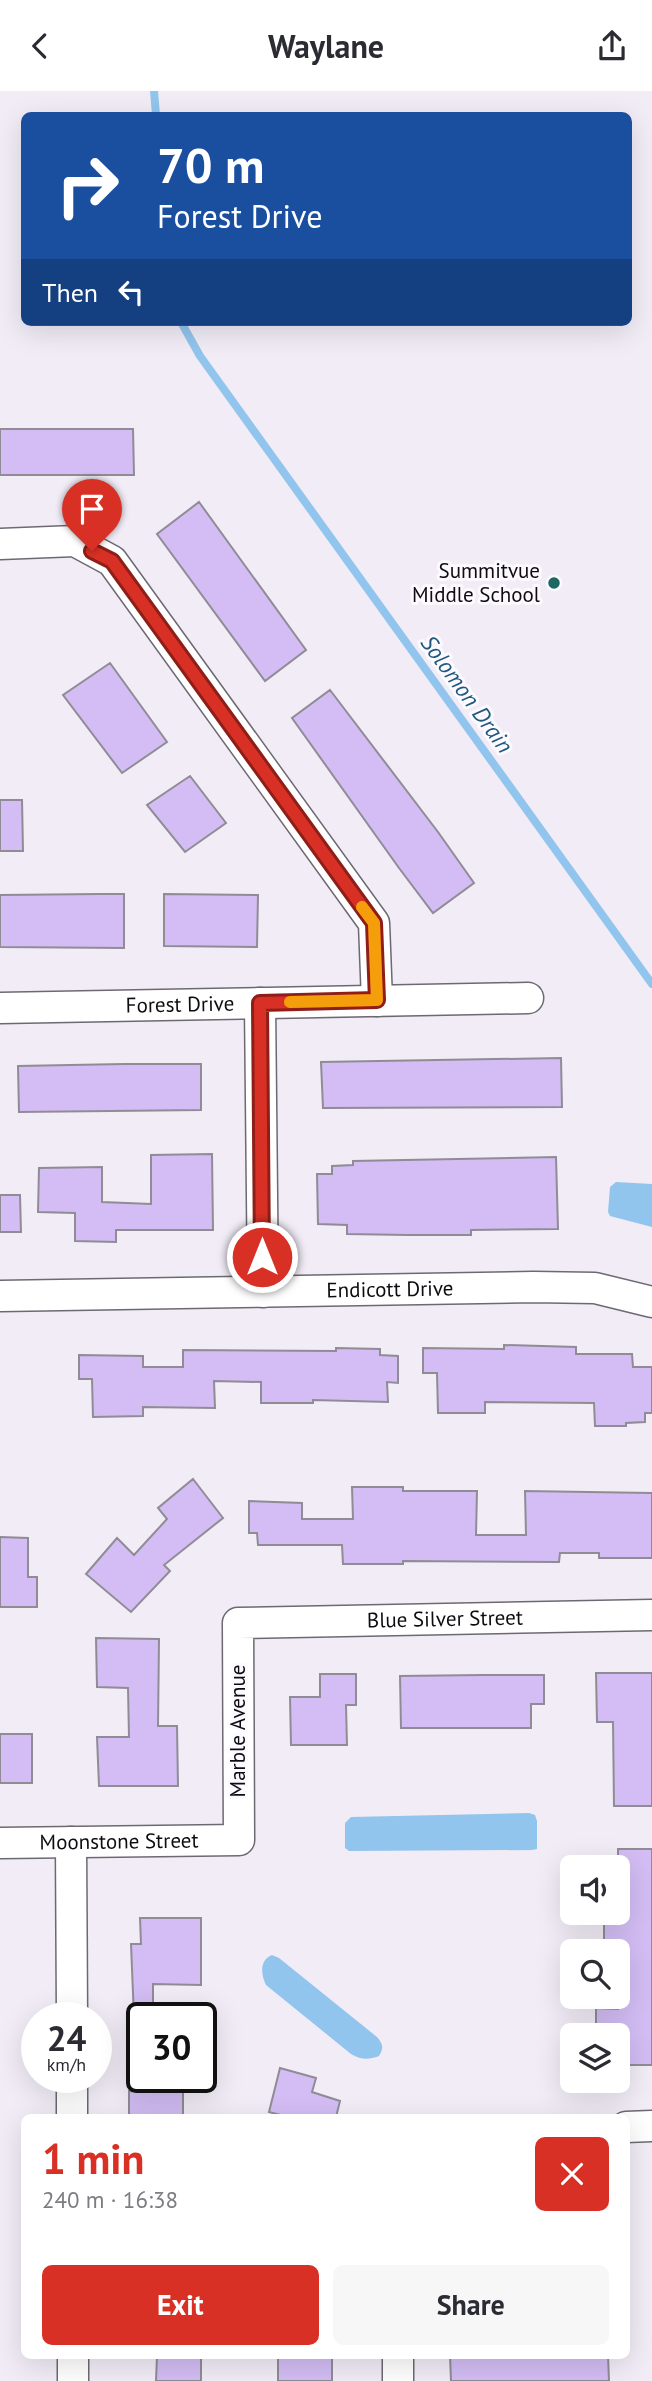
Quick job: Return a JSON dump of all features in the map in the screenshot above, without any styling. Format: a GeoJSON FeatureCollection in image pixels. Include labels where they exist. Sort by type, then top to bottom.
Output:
{"type":"FeatureCollection","features":[{"type":"Feature","properties":{"kind":"street"},"geometry":{"type":"LineString","coordinates":[[0,544],[75,541],[112,561],[374,923],[377,1000]]}},
{"type":"Feature","properties":{"kind":"street","name":"Forest Drive"},"geometry":{"type":"LineString","coordinates":[[0,1008],[528,998]]}},
{"type":"Feature","properties":{"kind":"street"},"geometry":{"type":"LineString","coordinates":[[260,1003],[263,1292]]}},
{"type":"Feature","properties":{"kind":"street","name":"Endicott Drive"},"geometry":{"type":"LineString","coordinates":[[0,1296],[595,1288],[652,1302]]}},
{"type":"Feature","properties":{"kind":"street","name":"Blue Silver Street"},"geometry":{"type":"LineString","coordinates":[[238,1623],[652,1615]]}},
{"type":"Feature","properties":{"kind":"street","name":"Marble Avenue"},"geometry":{"type":"LineString","coordinates":[[238,1623],[239,1840]]}},
{"type":"Feature","properties":{"kind":"street","name":"Moonstone Street"},"geometry":{"type":"LineString","coordinates":[[0,1843],[239,1840]]}},
{"type":"Feature","properties":{"kind":"street"},"geometry":{"type":"LineString","coordinates":[[71,1842],[72,2002]]}},
{"type":"Feature","properties":{"kind":"street"},"geometry":{"type":"LineString","coordinates":[[72,2093],[72,2114]]}},
{"type":"Feature","properties":{"kind":"street"},"geometry":{"type":"LineString","coordinates":[[630,2127],[652,2126]]}},
{"type":"Feature","properties":{"kind":"street"},"geometry":{"type":"LineString","coordinates":[[73,2359],[73,2381]]}},
{"type":"Feature","properties":{"kind":"street"},"geometry":{"type":"LineString","coordinates":[[398,2359],[398,2381]]}},
{"type":"Feature","properties":{"kind":"water"},"geometry":{"type":"Polygon","coordinates":[[[616,1182],[652,1184],[652,1227],[610,1216],[610,1187],[616,1182]]]}},
{"type":"Feature","properties":{"kind":"water"},"geometry":{"type":"Polygon","coordinates":[[[535,1815],[537,1821],[537,1849],[532,1850],[349,1851],[345,1848],[345,1823],[351,1817],[535,1815]]]}},
{"type":"Feature","properties":{"kind":"water"},"geometry":{"type":"Polygon","coordinates":[[[272,1955],[377,2037],[382,2046],[379,2056],[365,2059],[351,2054],[266,1985],[262,1968],[265,1960],[272,1955]]]}},
{"type":"Feature","properties":{"kind":"building"},"geometry":{"type":"Polygon","coordinates":[[[0,429],[133,429],[134,475],[0,475],[0,429]]]}},
{"type":"Feature","properties":{"kind":"building"},"geometry":{"type":"Polygon","coordinates":[[[199,502],[306,650],[265,681],[157,534],[199,502]]]}},
{"type":"Feature","properties":{"kind":"building"},"geometry":{"type":"Polygon","coordinates":[[[110,663],[167,742],[122,773],[63,695],[110,663]]]}},
{"type":"Feature","properties":{"kind":"building"},"geometry":{"type":"Polygon","coordinates":[[[330,690],[474,883],[433,913],[292,718],[330,690]]]}},
{"type":"Feature","properties":{"kind":"building"},"geometry":{"type":"Polygon","coordinates":[[[190,776],[226,823],[185,852],[147,805],[190,776]]]}},
{"type":"Feature","properties":{"kind":"building"},"geometry":{"type":"Polygon","coordinates":[[[0,800],[22,800],[23,851],[0,851],[0,800]]]}},
{"type":"Feature","properties":{"kind":"building"},"geometry":{"type":"Polygon","coordinates":[[[124,894],[124,948],[0,947],[0,895],[124,894]]]}},
{"type":"Feature","properties":{"kind":"building"},"geometry":{"type":"Polygon","coordinates":[[[164,894],[258,895],[257,947],[164,946],[164,894]]]}},
{"type":"Feature","properties":{"kind":"building"},"geometry":{"type":"Polygon","coordinates":[[[561,1058],[562,1107],[323,1108],[321,1062],[561,1058]]]}},
{"type":"Feature","properties":{"kind":"building"},"geometry":{"type":"Polygon","coordinates":[[[201,1064],[201,1110],[19,1112],[18,1066],[201,1064]]]}},
{"type":"Feature","properties":{"kind":"building"},"geometry":{"type":"Polygon","coordinates":[[[212,1154],[213,1230],[116,1230],[116,1242],[75,1241],[75,1213],[38,1212],[39,1168],[102,1167],[102,1202],[151,1204],[151,1155],[212,1154]]]}},
{"type":"Feature","properties":{"kind":"building"},"geometry":{"type":"Polygon","coordinates":[[[556,1157],[558,1229],[471,1230],[471,1235],[347,1234],[347,1225],[318,1224],[317,1174],[332,1174],[332,1166],[353,1165],[353,1161],[556,1157]]]}},
{"type":"Feature","properties":{"kind":"building"},"geometry":{"type":"Polygon","coordinates":[[[0,1195],[20,1195],[21,1232],[0,1232],[0,1195]]]}},
{"type":"Feature","properties":{"kind":"building"},"geometry":{"type":"Polygon","coordinates":[[[504,1345],[576,1347],[576,1354],[632,1354],[633,1367],[652,1367],[652,1413],[645,1413],[645,1422],[626,1423],[626,1426],[595,1426],[594,1403],[485,1402],[485,1413],[438,1413],[437,1373],[423,1373],[423,1348],[504,1349],[504,1345]]]}},
{"type":"Feature","properties":{"kind":"building"},"geometry":{"type":"Polygon","coordinates":[[[336,1348],[380,1349],[380,1355],[398,1356],[398,1383],[387,1382],[388,1402],[313,1400],[313,1403],[261,1403],[261,1382],[214,1381],[215,1408],[143,1407],[143,1416],[93,1417],[92,1379],[79,1379],[79,1355],[143,1356],[143,1367],[183,1367],[183,1350],[336,1351],[336,1348]]]}},
{"type":"Feature","properties":{"kind":"building"},"geometry":{"type":"Polygon","coordinates":[[[193,1479],[223,1518],[164,1565],[170,1571],[131,1612],[86,1574],[117,1538],[134,1555],[167,1519],[158,1508],[193,1479]]]}},
{"type":"Feature","properties":{"kind":"building"},"geometry":{"type":"Polygon","coordinates":[[[352,1487],[403,1487],[403,1491],[477,1491],[476,1535],[526,1535],[525,1491],[652,1493],[652,1558],[599,1558],[599,1553],[560,1553],[559,1562],[403,1561],[403,1564],[343,1564],[342,1545],[258,1545],[257,1533],[249,1533],[249,1501],[302,1503],[302,1519],[353,1519],[352,1487]]]}},
{"type":"Feature","properties":{"kind":"building"},"geometry":{"type":"Polygon","coordinates":[[[0,1537],[28,1538],[28,1577],[37,1577],[37,1607],[0,1607],[0,1537]]]}},
{"type":"Feature","properties":{"kind":"building"},"geometry":{"type":"Polygon","coordinates":[[[96,1638],[159,1639],[158,1726],[177,1726],[178,1786],[99,1786],[97,1737],[129,1737],[128,1688],[97,1687],[96,1638]]]}},
{"type":"Feature","properties":{"kind":"building"},"geometry":{"type":"Polygon","coordinates":[[[596,1673],[652,1673],[652,1806],[614,1806],[613,1722],[597,1722],[596,1673]]]}},
{"type":"Feature","properties":{"kind":"building"},"geometry":{"type":"Polygon","coordinates":[[[320,1674],[356,1674],[356,1705],[346,1705],[347,1745],[291,1745],[290,1697],[320,1697],[320,1674]]]}},
{"type":"Feature","properties":{"kind":"building"},"geometry":{"type":"Polygon","coordinates":[[[544,1675],[544,1704],[531,1704],[531,1728],[401,1728],[400,1676],[544,1675]]]}},
{"type":"Feature","properties":{"kind":"building"},"geometry":{"type":"Polygon","coordinates":[[[0,1734],[32,1734],[32,1783],[0,1783],[0,1734]]]}},
{"type":"Feature","properties":{"kind":"building"},"geometry":{"type":"Polygon","coordinates":[[[618,1849],[652,1849],[652,2065],[630,2065],[630,2023],[596,2023],[596,2009],[630,2009],[630,1939],[604,1939],[604,1925],[630,1925],[630,1855],[618,1855],[618,1849]]]}},
{"type":"Feature","properties":{"kind":"building"},"geometry":{"type":"Polygon","coordinates":[[[140,1918],[201,1918],[201,1985],[153,1984],[153,2002],[133,2002],[131,1944],[141,1944],[140,1918]]]}},
{"type":"Feature","properties":{"kind":"building"},"geometry":{"type":"Polygon","coordinates":[[[280,2068],[316,2078],[312,2092],[340,2101],[337,2114],[269,2112],[280,2068]]]}},
{"type":"Feature","properties":{"kind":"building"},"geometry":{"type":"Polygon","coordinates":[[[129,2093],[183,2093],[183,2114],[129,2114],[129,2093]]]}},
{"type":"Feature","properties":{"kind":"building"},"geometry":{"type":"Polygon","coordinates":[[[157,2359],[201,2359],[201,2381],[156,2381],[157,2359]]]}},
{"type":"Feature","properties":{"kind":"building"},"geometry":{"type":"Polygon","coordinates":[[[278,2359],[332,2359],[332,2381],[278,2381],[278,2359]]]}},
{"type":"Feature","properties":{"kind":"building"},"geometry":{"type":"Polygon","coordinates":[[[450,2359],[608,2359],[609,2381],[451,2381],[450,2359]]]}},
{"type":"Feature","properties":{"kind":"waterway","name":"Solomon Drain"},"geometry":{"type":"LineString","coordinates":[[154,91],[156,112]]}},
{"type":"Feature","properties":{"kind":"waterway","name":"Solomon Drain"},"geometry":{"type":"LineString","coordinates":[[183,326],[200,356],[652,984]]}},
{"type":"Feature","properties":{"kind":"slow traffic"},"geometry":{"type":"LineString","coordinates":[[290,1002],[377,1000],[374,923],[362,907]]}},
{"type":"Feature","properties":{"kind":"place","name":"Summitvue Middle School"},"geometry":{"type":"Point","coordinates":[554,583]}},
{"type":"Feature","properties":{"kind":"route"},"geometry":{"type":"LineString","coordinates":[[92,551],[112,561],[374,923],[377,1000],[260,1003],[262,1257]]}}]}
